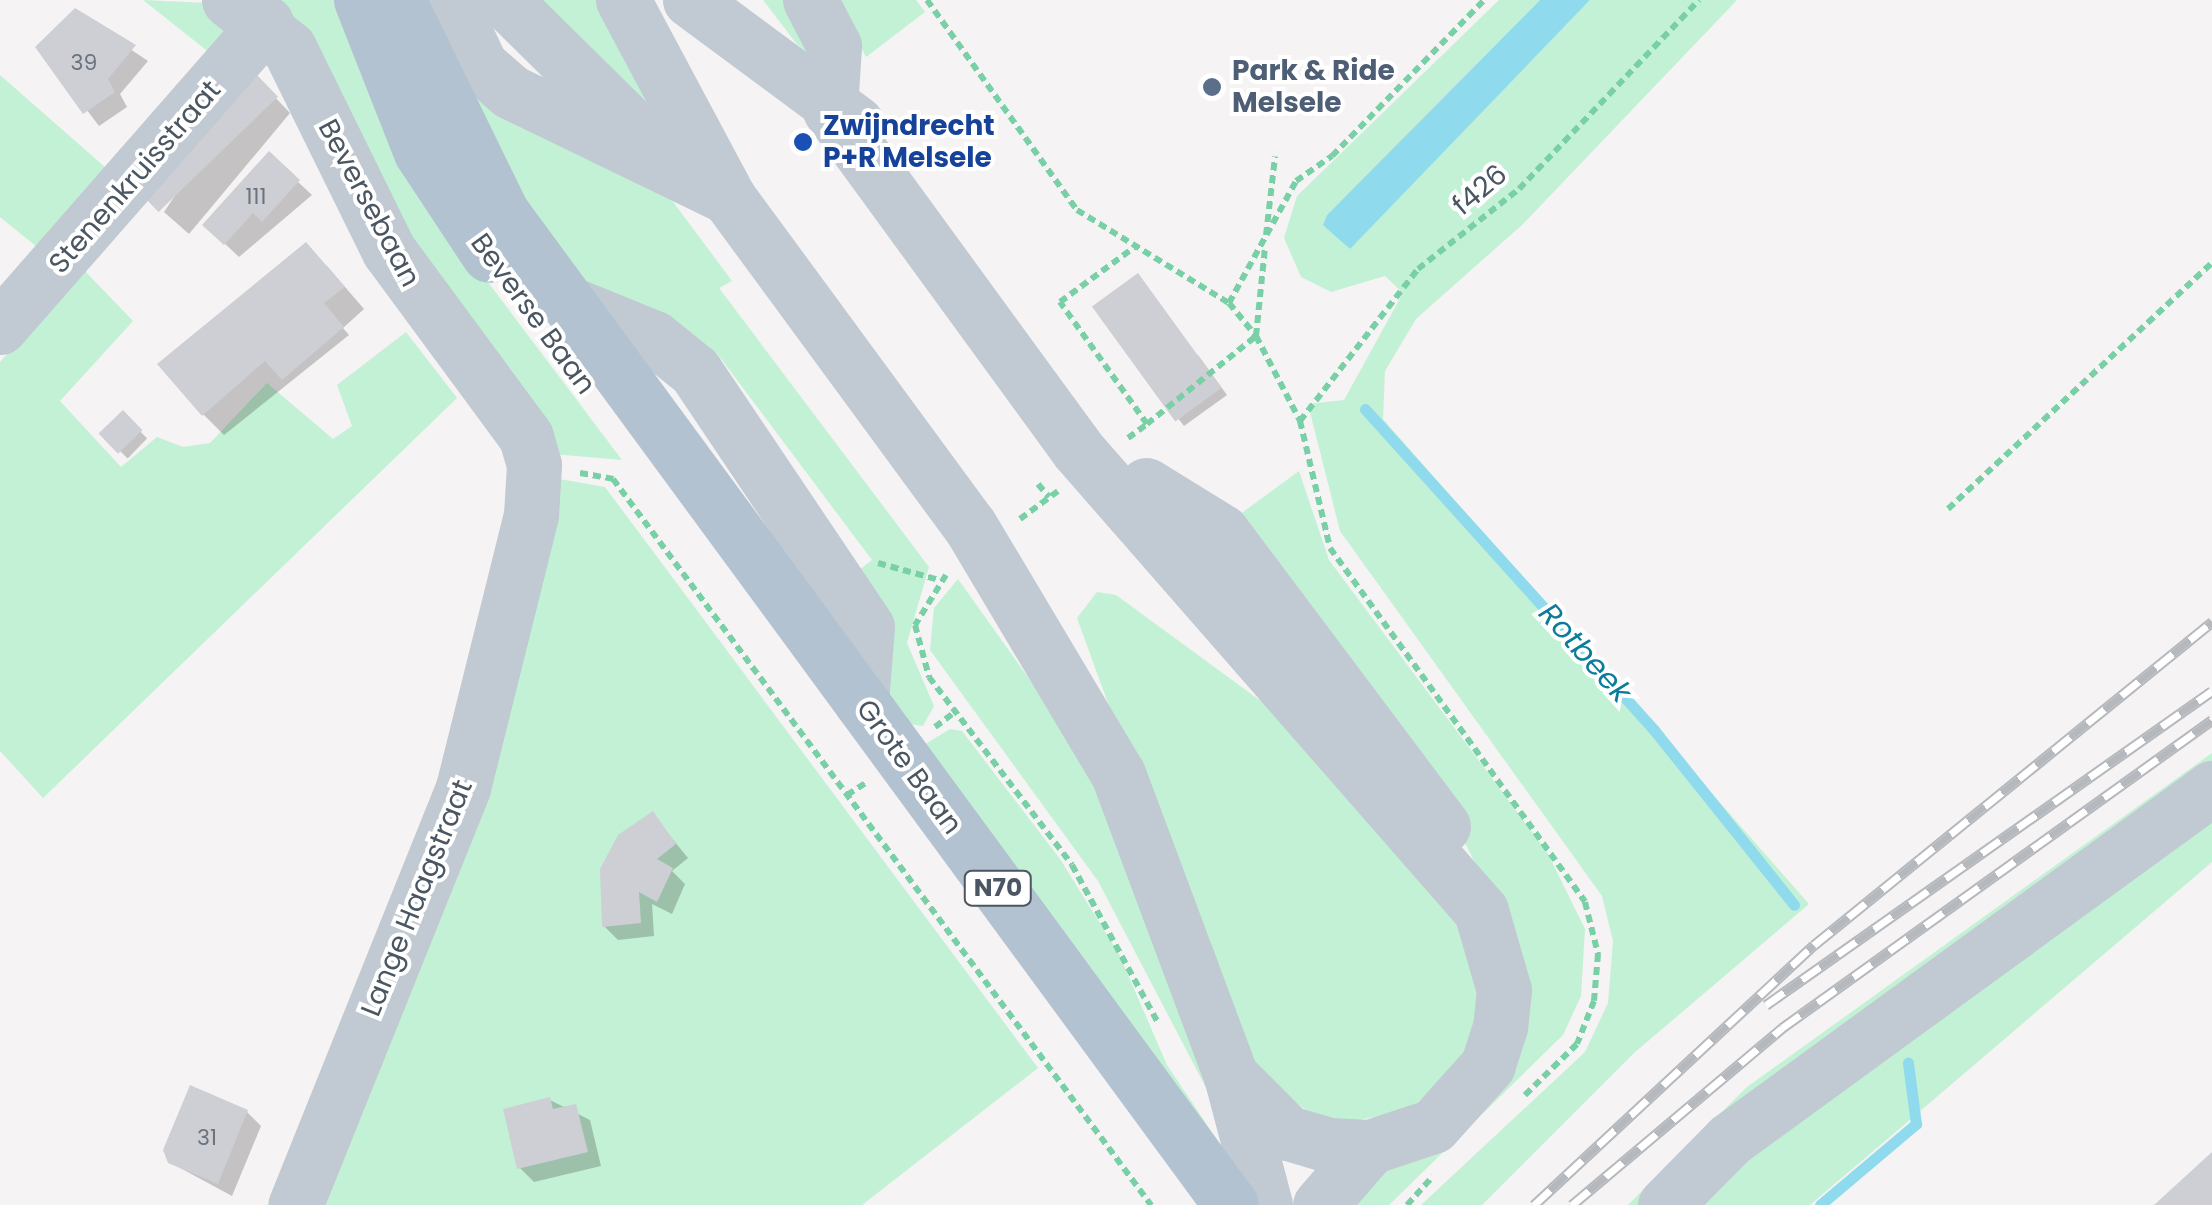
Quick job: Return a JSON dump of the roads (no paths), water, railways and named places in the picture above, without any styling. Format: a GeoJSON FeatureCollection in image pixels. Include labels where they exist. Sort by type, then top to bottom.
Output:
{"type":"FeatureCollection","features":[{"type":"Feature","properties":{"kind":"main road","name":"Beverse Baan"},"geometry":{"type":"LineString","coordinates":[[360,0],[421,152],[755,588]]}},
{"type":"Feature","properties":{"kind":"main road","name":"Beverse Baan"},"geometry":{"type":"LineString","coordinates":[[398,0],[502,213],[568,304],[755,588]]}},
{"type":"Feature","properties":{"kind":"main road","name":"Grote Baan"},"geometry":{"type":"LineString","coordinates":[[755,588],[862,702],[1231,1205]]}},
{"type":"Feature","properties":{"kind":"main road","name":"Grote Baan"},"geometry":{"type":"LineString","coordinates":[[755,588],[859,787],[1185,1205]]}},
{"type":"Feature","properties":{"kind":"street"},"geometry":{"type":"LineString","coordinates":[[450,0],[494,80],[706,188]]}},
{"type":"Feature","properties":{"kind":"street"},"geometry":{"type":"LineString","coordinates":[[504,0],[706,188]]}},
{"type":"Feature","properties":{"kind":"street"},"geometry":{"type":"LineString","coordinates":[[623,0],[739,264],[1068,689],[1118,774],[1231,1076],[1264,1205]]}},
{"type":"Feature","properties":{"kind":"street"},"geometry":{"type":"LineString","coordinates":[[690,0],[830,110],[886,138],[1146,485],[1181,570]]}},
{"type":"Feature","properties":{"kind":"street"},"geometry":{"type":"LineString","coordinates":[[810,0],[834,46],[830,110],[1077,449],[1481,911]]}},
{"type":"Feature","properties":{"kind":"street","name":"Stenenkruisstraat"},"geometry":{"type":"LineString","coordinates":[[0,326],[247,12]]}},
{"type":"Feature","properties":{"kind":"street","name":"Beversebaan"},"geometry":{"type":"LineString","coordinates":[[247,12],[289,48],[389,251],[526,437],[534,465]]}},
{"type":"Feature","properties":{"kind":"street"},"geometry":{"type":"LineString","coordinates":[[568,304],[654,338],[695,370],[867,627],[862,702]]}},
{"type":"Feature","properties":{"kind":"street","name":"Lange Haagstraat"},"geometry":{"type":"LineString","coordinates":[[296,1205],[463,788],[532,516],[534,465]]}},
{"type":"Feature","properties":{"kind":"street"},"geometry":{"type":"LineString","coordinates":[[1146,485],[1222,532],[1433,805],[1481,911],[1504,990],[1488,1066],[1434,1126],[1370,1147],[1288,1132],[1231,1076]]}},
{"type":"Feature","properties":{"kind":"street"},"geometry":{"type":"LineString","coordinates":[[1665,1205],[1729,1140],[2212,788]]}},
{"type":"Feature","properties":{"kind":"street"},"geometry":{"type":"LineString","coordinates":[[1320,1205],[1370,1147]]}},
{"type":"Feature","properties":{"kind":"water"},"geometry":{"type":"Polygon","coordinates":[[[1540,0],[1590,0],[1350,249],[1323,225],[1327,215],[1540,0]]]}},
{"type":"Feature","properties":{"kind":"waterway","name":"Rotbeek"},"geometry":{"type":"LineString","coordinates":[[1365,409],[1654,730],[1794,905]]}},
{"type":"Feature","properties":{"kind":"waterway","name":"Rotbeek"},"geometry":{"type":"LineString","coordinates":[[1820,1205],[1916,1124],[1908,1063]]}},
{"type":"Feature","properties":{"kind":"railway"},"geometry":{"type":"LineString","coordinates":[[1534,1205],[1814,945],[2212,622]]}},
{"type":"Feature","properties":{"kind":"railway"},"geometry":{"type":"LineString","coordinates":[[1766,1005],[2212,691]]}},
{"type":"Feature","properties":{"kind":"railway"},"geometry":{"type":"LineString","coordinates":[[1572,1205],[1782,1028],[2212,720]]}},
{"type":"Feature","properties":{"kind":"place","name":"Park & Ride Melsele"},"geometry":{"type":"Point","coordinates":[1212,87]}},
{"type":"Feature","properties":{"kind":"place","name":"Zwijndrecht P+R Melsele"},"geometry":{"type":"Point","coordinates":[803,142]}}]}
